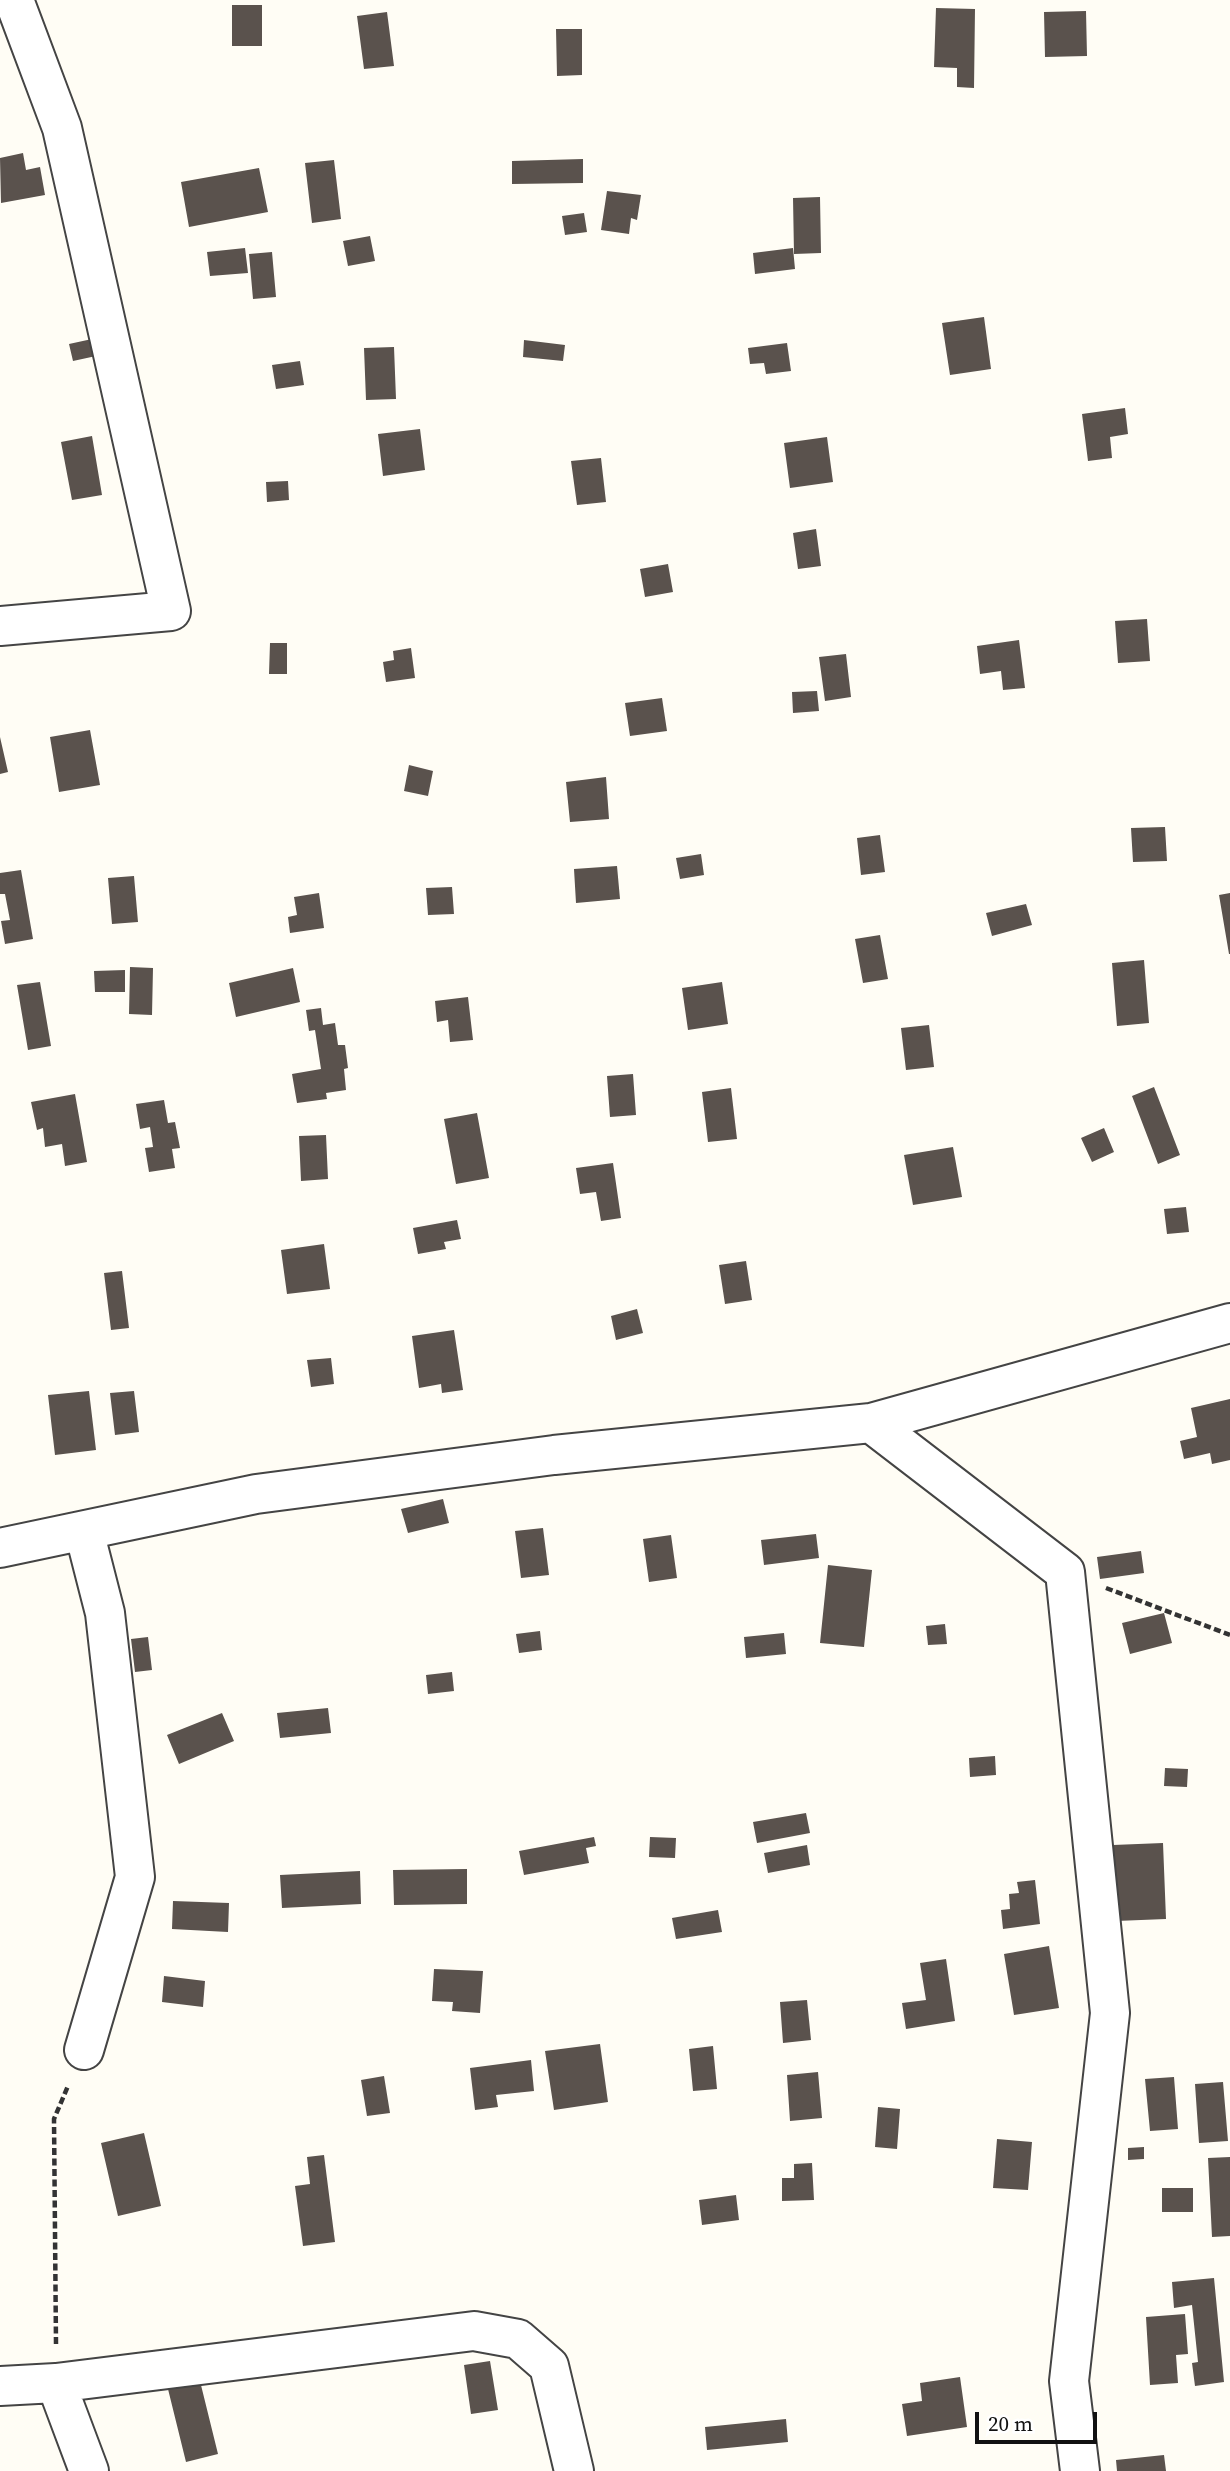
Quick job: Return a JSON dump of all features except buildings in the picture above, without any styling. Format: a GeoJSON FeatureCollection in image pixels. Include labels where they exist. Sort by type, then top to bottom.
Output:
{"type":"FeatureCollection","features":[{"type":"Feature","properties":{"kind":"street"},"geometry":{"type":"LineString","coordinates":[[0,626],[171,611],[62,128],[13,0]]}},
{"type":"Feature","properties":{"kind":"street"},"geometry":{"type":"LineString","coordinates":[[0,1548],[256,1494],[554,1455],[872,1423],[1230,1323]]}},
{"type":"Feature","properties":{"kind":"street"},"geometry":{"type":"LineString","coordinates":[[872,1423],[1065,1572],[1110,2013],[1069,2381],[1080,2471]]}},
{"type":"Feature","properties":{"kind":"street"},"geometry":{"type":"LineString","coordinates":[[84,1531],[105,1613],[135,1877],[84,2050]]}},
{"type":"Feature","properties":{"kind":"street"},"geometry":{"type":"LineString","coordinates":[[0,2386],[56,2383],[474,2331],[519,2339],[549,2366],[574,2471]]}},
{"type":"Feature","properties":{"kind":"street"},"geometry":{"type":"LineString","coordinates":[[56,2383],[89,2471]]}},
{"type":"Feature","properties":{"kind":"path"},"geometry":{"type":"LineString","coordinates":[[1065,1572],[1230,1635]]}},
{"type":"Feature","properties":{"kind":"path"},"geometry":{"type":"LineString","coordinates":[[56,2383],[54,2119],[84,2050]]}}]}
